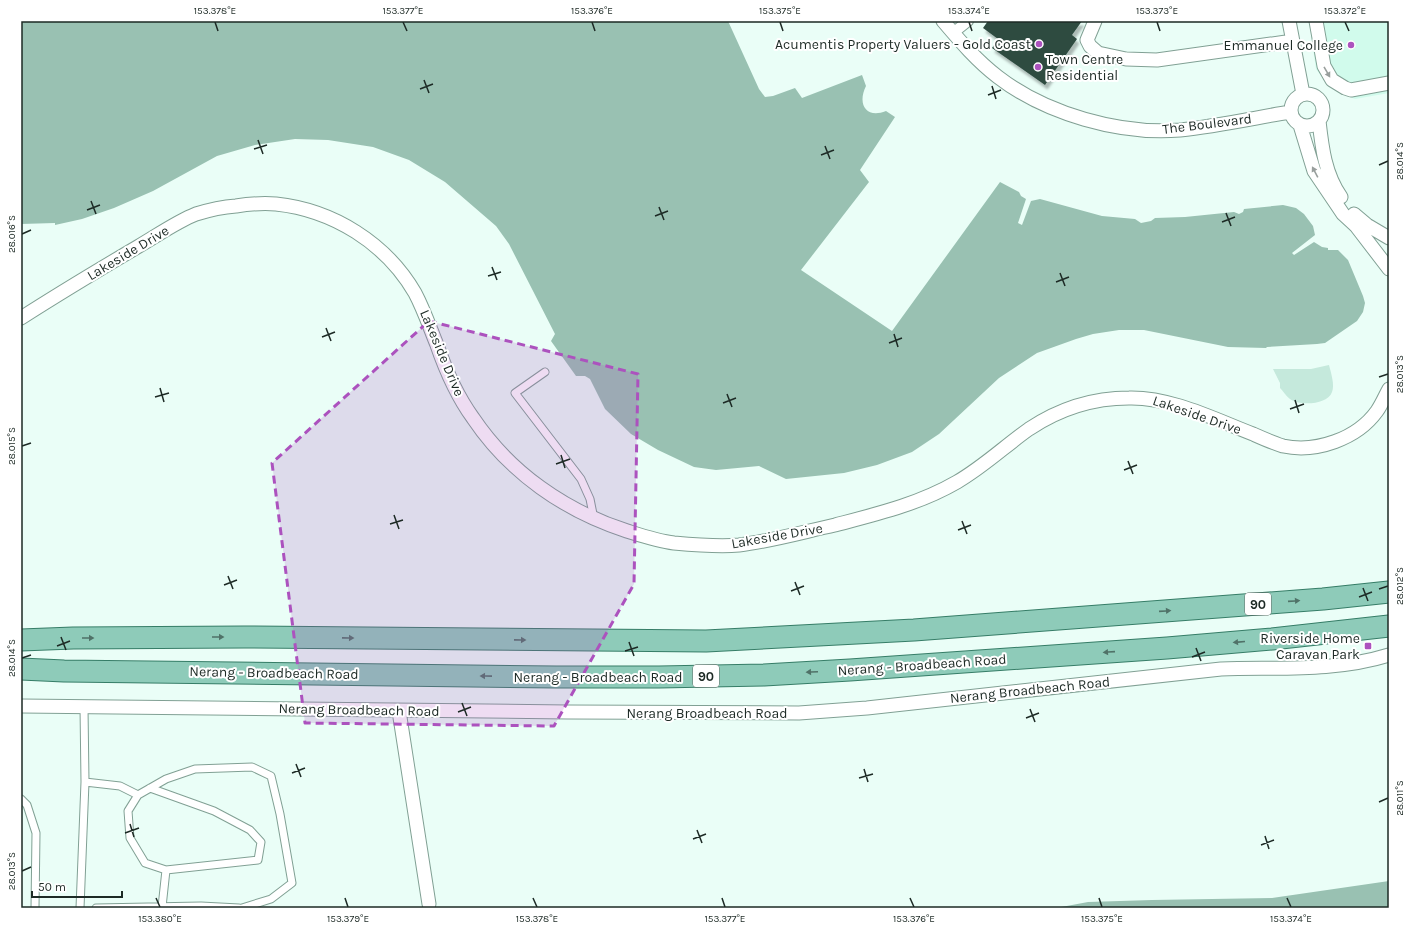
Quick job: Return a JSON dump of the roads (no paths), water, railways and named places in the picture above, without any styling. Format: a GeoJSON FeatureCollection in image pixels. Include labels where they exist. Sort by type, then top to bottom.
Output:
{"type":"FeatureCollection","features":[{"type":"Feature","properties":{"kind":"main road","name":"90"},"geometry":{"type":"LineString","coordinates":[[21,640],[73,638],[244,637],[706,641],[922,630],[1323,599],[1389,592]]}},
{"type":"Feature","properties":{"kind":"main road","name":"Nerang - Broadbeach Road"},"geometry":{"type":"LineString","coordinates":[[21,669],[64,671],[659,678],[764,675],[1167,648],[1272,639],[1389,626]]}},
{"type":"Feature","properties":{"kind":"street","name":"The Boulevard"},"geometry":{"type":"LineString","coordinates":[[943,21],[971,54],[998,77],[1025,95],[1059,110],[1110,126],[1146,130],[1179,130],[1290,112]]}},
{"type":"Feature","properties":{"kind":"street"},"geometry":{"type":"LineString","coordinates":[[954,34],[968,21],[971,25],[976,21]]}},
{"type":"Feature","properties":{"kind":"street"},"geometry":{"type":"LineString","coordinates":[[1095,21],[1088,40],[1090,46],[1098,53],[1126,59],[1157,60],[1293,41]]}},
{"type":"Feature","properties":{"kind":"street"},"geometry":{"type":"LineString","coordinates":[[1289,21],[1303,94]]}},
{"type":"Feature","properties":{"kind":"street"},"geometry":{"type":"LineString","coordinates":[[1316,21],[1324,66],[1332,80],[1351,90],[1389,83]]}},
{"type":"Feature","properties":{"kind":"street"},"geometry":{"type":"LineString","coordinates":[[1300,125],[1310,126],[1319,121],[1323,113],[1320,100],[1312,94],[1303,94],[1298,96],[1292,103],[1290,112],[1294,120],[1300,125],[1314,171],[1342,214],[1356,226],[1389,270]]}},
{"type":"Feature","properties":{"kind":"street"},"geometry":{"type":"LineString","coordinates":[[1319,121],[1325,164],[1337,192],[1357,217],[1367,226],[1389,238]]}},
{"type":"Feature","properties":{"kind":"street","name":"Lakeside Drive"},"geometry":{"type":"LineString","coordinates":[[21,318],[112,262],[196,214],[223,207],[268,204],[299,208],[318,213],[339,222],[360,235],[380,250],[400,270],[416,294],[452,384],[472,417],[490,441],[532,482],[561,502],[610,526],[667,542],[714,546],[756,543],[859,519],[922,500],[981,467],[1032,427],[1073,407],[1091,402],[1112,398],[1150,398],[1172,403],[1284,446],[1304,447],[1323,445],[1343,439],[1358,429],[1376,414],[1389,389]]}},
{"type":"Feature","properties":{"kind":"street"},"geometry":{"type":"LineString","coordinates":[[1389,264],[1389,270]]}},
{"type":"Feature","properties":{"kind":"street","name":"Nerang Broadbeach Road"},"geometry":{"type":"LineString","coordinates":[[21,706],[399,711],[799,713],[874,707],[1221,669],[1300,669],[1332,666],[1389,655]]}},
{"type":"Feature","properties":{"kind":"street"},"geometry":{"type":"LineString","coordinates":[[399,711],[429,904]]}},
{"type":"Feature","properties":{"kind":"lane"},"geometry":{"type":"LineString","coordinates":[[545,372],[515,392],[582,479],[590,499],[594,519]]}},
{"type":"Feature","properties":{"kind":"lane"},"geometry":{"type":"LineString","coordinates":[[80,908],[85,782],[84,707]]}},
{"type":"Feature","properties":{"kind":"lane"},"geometry":{"type":"LineString","coordinates":[[96,908],[201,906],[240,908],[271,899],[292,884],[280,814],[271,776],[252,767],[195,769],[166,779],[150,788],[138,795],[128,811],[130,838],[145,863],[166,870],[258,860],[262,842],[250,830],[214,811],[150,788]]}},
{"type":"Feature","properties":{"kind":"lane"},"geometry":{"type":"LineString","coordinates":[[85,782],[120,786],[138,795]]}},
{"type":"Feature","properties":{"kind":"lane"},"geometry":{"type":"LineString","coordinates":[[21,799],[26,805],[36,833],[35,908]]}},
{"type":"Feature","properties":{"kind":"lane"},"geometry":{"type":"LineString","coordinates":[[162,907],[166,870]]}},
{"type":"Feature","properties":{"kind":"place","name":"Acumentis Property Valuers - Gold Coast"},"geometry":{"type":"Point","coordinates":[1039,44]}},
{"type":"Feature","properties":{"kind":"place","name":"Emmanuel College"},"geometry":{"type":"Point","coordinates":[1351,45]}},
{"type":"Feature","properties":{"kind":"place","name":"Town Centre Residential"},"geometry":{"type":"Point","coordinates":[1038,67]}},
{"type":"Feature","properties":{"kind":"place","name":"Riverside Home Caravan Park"},"geometry":{"type":"Point","coordinates":[1368,646]}}]}
